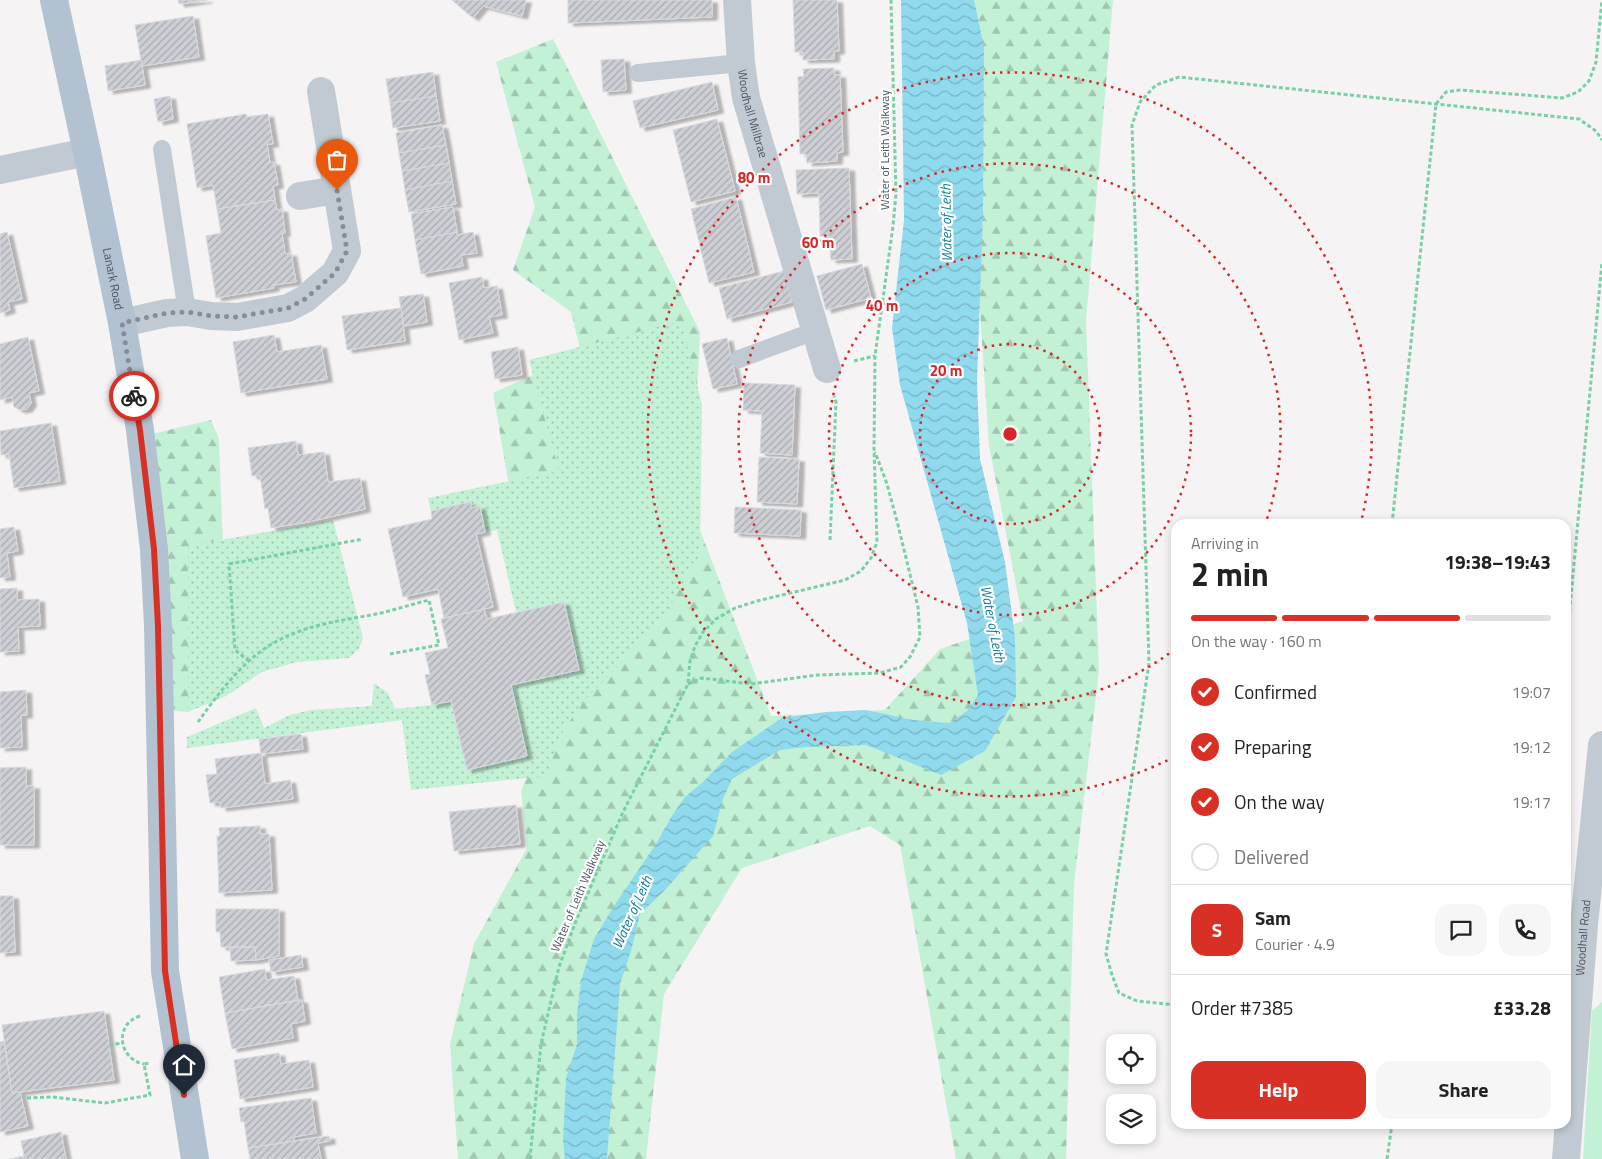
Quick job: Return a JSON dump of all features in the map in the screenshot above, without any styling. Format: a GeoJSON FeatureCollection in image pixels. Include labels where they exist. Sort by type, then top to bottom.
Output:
{"type":"FeatureCollection","features":[{"type":"Feature","properties":{"kind":"main road","name":"Lanark Road"},"geometry":{"type":"LineString","coordinates":[[54,0],[88,152],[122,323],[140,430],[154,549],[160,684],[165,971],[195,1159]]}},
{"type":"Feature","properties":{"kind":"street","name":"Woodhall Millbrae"},"geometry":{"type":"LineString","coordinates":[[737,0],[741,62],[746,98],[828,369]]}},
{"type":"Feature","properties":{"kind":"street"},"geometry":{"type":"LineString","coordinates":[[122,323],[167,313],[187,312],[237,317],[288,308],[305,299],[335,273],[347,251],[321,91]]}},
{"type":"Feature","properties":{"kind":"street"},"geometry":{"type":"LineString","coordinates":[[0,170],[88,152]]}},
{"type":"Feature","properties":{"kind":"street"},"geometry":{"type":"LineString","coordinates":[[300,196],[337,190]]}},
{"type":"Feature","properties":{"kind":"street","name":"Woodhall Road"},"geometry":{"type":"LineString","coordinates":[[1571,1094],[1584,925],[1602,745]]}},
{"type":"Feature","properties":{"kind":"street","name":"Woodhall Road"},"geometry":{"type":"LineString","coordinates":[[1566,1159],[1568,1129]]}},
{"type":"Feature","properties":{"kind":"lane"},"geometry":{"type":"LineString","coordinates":[[638,73],[741,62]]}},
{"type":"Feature","properties":{"kind":"lane"},"geometry":{"type":"LineString","coordinates":[[162,149],[187,312]]}},
{"type":"Feature","properties":{"kind":"lane"},"geometry":{"type":"LineString","coordinates":[[739,359],[815,330]]}},
{"type":"Feature","properties":{"kind":"path","name":"Water of Leith Walkway"},"geometry":{"type":"LineString","coordinates":[[530,1159],[541,1044],[559,967],[576,921],[623,812],[688,684],[690,660],[703,632],[716,620],[735,608],[845,580],[861,570],[872,558],[877,542],[874,450],[875,356],[896,194],[891,0]]}},
{"type":"Feature","properties":{"kind":"path"},"geometry":{"type":"LineString","coordinates":[[1393,519],[1436,104],[1446,92],[1460,90],[1562,98],[1578,92],[1589,81],[1596,62],[1602,0]]}},
{"type":"Feature","properties":{"kind":"path"},"geometry":{"type":"LineString","coordinates":[[1171,1004],[1137,1001],[1119,993],[1106,954],[1149,663],[1132,125],[1140,102],[1156,85],[1178,77],[1579,119],[1596,131],[1602,140]]}},
{"type":"Feature","properties":{"kind":"path"},"geometry":{"type":"LineString","coordinates":[[1571,596],[1602,262]]}},
{"type":"Feature","properties":{"kind":"path"},"geometry":{"type":"LineString","coordinates":[[828,369],[836,402],[830,540]]}},
{"type":"Feature","properties":{"kind":"path","name":"Water of Leith Walkway"},"geometry":{"type":"LineString","coordinates":[[688,684],[702,678],[751,684],[817,675],[880,674],[901,667],[910,657],[920,637],[918,607],[887,484],[874,450]]}},
{"type":"Feature","properties":{"kind":"path"},"geometry":{"type":"LineString","coordinates":[[249,661],[235,650],[229,564],[363,539]]}},
{"type":"Feature","properties":{"kind":"path"},"geometry":{"type":"LineString","coordinates":[[198,722],[216,696],[249,661],[280,639],[315,625],[380,613],[429,600],[439,645],[390,654]]}},
{"type":"Feature","properties":{"kind":"path"},"geometry":{"type":"LineString","coordinates":[[140,1016],[133,1018],[126,1024],[123,1032],[123,1043],[126,1053],[130,1058],[135,1062],[144,1064],[178,1058]]}},
{"type":"Feature","properties":{"kind":"path"},"geometry":{"type":"LineString","coordinates":[[109,1046],[123,1043]]}},
{"type":"Feature","properties":{"kind":"path"},"geometry":{"type":"LineString","coordinates":[[27,1098],[52,1097],[104,1103],[150,1095],[144,1064]]}},
{"type":"Feature","properties":{"kind":"path"},"geometry":{"type":"LineString","coordinates":[[1387,1159],[1391,1129]]}},
{"type":"Feature","properties":{"kind":"green space"},"geometry":{"type":"Polygon","coordinates":[[[949,0],[1113,0],[1086,321],[1099,670],[1074,884],[1066,1159],[956,1159],[900,845],[870,826],[742,868],[664,994],[646,1159],[458,1159],[450,1044],[474,944],[527,848],[521,791],[601,604],[511,497],[493,393],[581,353],[571,312],[513,270],[535,207],[496,62],[553,39],[700,332],[692,509],[771,716],[885,710],[940,649],[1023,621],[989,445],[969,148],[949,0]]]}},
{"type":"Feature","properties":{"kind":"green space"},"geometry":{"type":"Polygon","coordinates":[[[681,321],[702,405],[700,550],[663,620],[580,705],[558,740],[547,776],[411,790],[402,720],[187,748],[187,737],[256,708],[264,728],[290,715],[311,710],[372,706],[374,683],[388,693],[395,709],[451,701],[467,770],[527,756],[511,685],[579,670],[564,602],[516,612],[497,530],[485,532],[480,506],[471,508],[469,502],[431,511],[428,498],[559,471],[529,360],[681,321]]]}},
{"type":"Feature","properties":{"kind":"green space"},"geometry":{"type":"Polygon","coordinates":[[[211,420],[219,439],[224,575],[219,689],[188,712],[161,710],[152,434],[211,420]]]}},
{"type":"Feature","properties":{"kind":"green space"},"geometry":{"type":"Polygon","coordinates":[[[333,520],[363,638],[359,649],[349,658],[297,662],[262,672],[226,696],[188,712],[188,546],[333,520]]]}},
{"type":"Feature","properties":{"kind":"green space"},"geometry":{"type":"Polygon","coordinates":[[[1602,1002],[1602,1159],[1583,1159],[1592,1011],[1602,1002]]]}},
{"type":"Feature","properties":{"kind":"water","name":"Water of Leith"},"geometry":{"type":"Polygon","coordinates":[[[901,0],[974,0],[984,47],[983,213],[977,381],[980,459],[1005,562],[1015,638],[1016,697],[985,751],[941,775],[866,745],[780,750],[732,779],[723,799],[713,836],[666,889],[640,914],[631,951],[620,984],[607,1159],[565,1159],[563,1140],[566,1078],[577,1044],[577,1014],[581,981],[594,939],[685,797],[703,782],[732,752],[782,718],[826,712],[866,710],[913,720],[949,723],[967,711],[978,695],[967,623],[900,385],[892,328],[904,220],[901,0]]]}},
{"type":"Feature","properties":{"kind":"building"},"geometry":{"type":"Polygon","coordinates":[[[178,0],[207,0],[179,4],[178,0]]]}},
{"type":"Feature","properties":{"kind":"building"},"geometry":{"type":"Polygon","coordinates":[[[452,0],[526,0],[522,16],[483,6],[473,18],[452,0]]]}},
{"type":"Feature","properties":{"kind":"building"},"geometry":{"type":"Polygon","coordinates":[[[568,0],[712,0],[712,17],[568,23],[568,0]]]}},
{"type":"Feature","properties":{"kind":"building"},"geometry":{"type":"Polygon","coordinates":[[[793,0],[837,0],[839,51],[834,51],[834,59],[803,60],[803,52],[795,52],[793,0]]]}},
{"type":"Feature","properties":{"kind":"building"},"geometry":{"type":"Polygon","coordinates":[[[193,16],[199,57],[142,66],[135,25],[193,16]]]}},
{"type":"Feature","properties":{"kind":"building"},"geometry":{"type":"Polygon","coordinates":[[[624,59],[626,90],[603,92],[601,60],[624,59]]]}},
{"type":"Feature","properties":{"kind":"building"},"geometry":{"type":"Polygon","coordinates":[[[141,60],[145,85],[108,91],[105,66],[141,60]]]}},
{"type":"Feature","properties":{"kind":"building"},"geometry":{"type":"Polygon","coordinates":[[[834,68],[834,75],[840,75],[843,152],[837,153],[837,161],[807,163],[806,154],[800,154],[798,77],[804,76],[803,69],[834,68]]]}},
{"type":"Feature","properties":{"kind":"building"},"geometry":{"type":"Polygon","coordinates":[[[433,72],[436,96],[390,103],[386,79],[433,72]]]}},
{"type":"Feature","properties":{"kind":"building"},"geometry":{"type":"Polygon","coordinates":[[[712,82],[718,110],[640,128],[633,101],[712,82]]]}},
{"type":"Feature","properties":{"kind":"building"},"geometry":{"type":"Polygon","coordinates":[[[170,96],[173,119],[158,122],[154,99],[170,96]]]}},
{"type":"Feature","properties":{"kind":"building"},"geometry":{"type":"Polygon","coordinates":[[[436,96],[440,121],[393,128],[390,103],[436,96]]]}},
{"type":"Feature","properties":{"kind":"building"},"geometry":{"type":"Polygon","coordinates":[[[246,114],[247,117],[268,114],[273,144],[267,144],[270,163],[274,162],[278,185],[273,186],[275,200],[217,209],[213,185],[197,188],[187,124],[246,114]]]}},
{"type":"Feature","properties":{"kind":"building"},"geometry":{"type":"Polygon","coordinates":[[[717,119],[735,191],[691,202],[673,130],[717,119]]]}},
{"type":"Feature","properties":{"kind":"building"},"geometry":{"type":"Polygon","coordinates":[[[442,125],[446,145],[399,153],[396,133],[442,125]]]}},
{"type":"Feature","properties":{"kind":"building"},"geometry":{"type":"Polygon","coordinates":[[[446,145],[449,163],[402,171],[399,153],[446,145]]]}},
{"type":"Feature","properties":{"kind":"building"},"geometry":{"type":"Polygon","coordinates":[[[449,163],[452,181],[405,190],[402,171],[449,163]]]}},
{"type":"Feature","properties":{"kind":"building"},"geometry":{"type":"Polygon","coordinates":[[[849,168],[852,259],[831,260],[829,236],[820,236],[819,193],[797,194],[796,170],[849,168]]]}},
{"type":"Feature","properties":{"kind":"building"},"geometry":{"type":"Polygon","coordinates":[[[452,181],[456,204],[409,212],[405,190],[452,181]]]}},
{"type":"Feature","properties":{"kind":"building"},"geometry":{"type":"Polygon","coordinates":[[[736,197],[754,272],[709,283],[691,209],[736,197]]]}},
{"type":"Feature","properties":{"kind":"building"},"geometry":{"type":"Polygon","coordinates":[[[275,200],[277,210],[282,209],[285,233],[282,233],[285,254],[291,253],[296,282],[273,285],[274,288],[216,298],[206,236],[221,233],[217,209],[275,200]]]}},
{"type":"Feature","properties":{"kind":"building"},"geometry":{"type":"Polygon","coordinates":[[[453,207],[457,232],[415,240],[411,214],[453,207]]]}},
{"type":"Feature","properties":{"kind":"building"},"geometry":{"type":"Polygon","coordinates":[[[7,232],[22,299],[8,302],[10,310],[0,313],[0,234],[7,232]]]}},
{"type":"Feature","properties":{"kind":"building"},"geometry":{"type":"Polygon","coordinates":[[[457,232],[457,235],[473,232],[477,253],[461,255],[463,266],[421,274],[415,240],[457,232]]]}},
{"type":"Feature","properties":{"kind":"building"},"geometry":{"type":"Polygon","coordinates":[[[862,264],[871,298],[826,310],[817,276],[862,264]]]}},
{"type":"Feature","properties":{"kind":"building"},"geometry":{"type":"Polygon","coordinates":[[[784,271],[792,302],[727,319],[719,288],[784,271]]]}},
{"type":"Feature","properties":{"kind":"building"},"geometry":{"type":"Polygon","coordinates":[[[482,277],[484,288],[497,286],[502,315],[489,317],[493,333],[459,340],[449,283],[482,277]]]}},
{"type":"Feature","properties":{"kind":"building"},"geometry":{"type":"Polygon","coordinates":[[[423,294],[427,322],[404,326],[399,297],[423,294]]]}},
{"type":"Feature","properties":{"kind":"building"},"geometry":{"type":"Polygon","coordinates":[[[401,308],[405,341],[347,350],[342,316],[401,308]]]}},
{"type":"Feature","properties":{"kind":"building"},"geometry":{"type":"Polygon","coordinates":[[[274,335],[277,352],[321,345],[327,379],[241,393],[233,342],[274,335]]]}},
{"type":"Feature","properties":{"kind":"building"},"geometry":{"type":"Polygon","coordinates":[[[28,337],[39,391],[29,393],[31,403],[27,409],[20,410],[14,407],[12,397],[0,400],[0,344],[28,337]]]}},
{"type":"Feature","properties":{"kind":"building"},"geometry":{"type":"Polygon","coordinates":[[[727,338],[737,384],[713,389],[702,344],[727,338]]]}},
{"type":"Feature","properties":{"kind":"building"},"geometry":{"type":"Polygon","coordinates":[[[518,347],[522,375],[495,379],[491,352],[518,347]]]}},
{"type":"Feature","properties":{"kind":"building"},"geometry":{"type":"Polygon","coordinates":[[[744,383],[795,385],[792,455],[760,453],[762,411],[743,410],[744,383]]]}},
{"type":"Feature","properties":{"kind":"building"},"geometry":{"type":"Polygon","coordinates":[[[51,423],[60,481],[14,488],[9,454],[1,455],[0,431],[51,423]]]}},
{"type":"Feature","properties":{"kind":"building"},"geometry":{"type":"Polygon","coordinates":[[[296,441],[298,455],[324,452],[328,482],[360,478],[365,509],[271,528],[268,508],[265,509],[260,475],[252,476],[248,448],[296,441]]]}},
{"type":"Feature","properties":{"kind":"building"},"geometry":{"type":"Polygon","coordinates":[[[759,457],[799,459],[797,504],[757,502],[759,457]]]}},
{"type":"Feature","properties":{"kind":"building"},"geometry":{"type":"Polygon","coordinates":[[[470,502],[471,508],[480,506],[485,532],[476,534],[493,607],[444,618],[438,589],[403,597],[388,529],[432,519],[431,511],[470,502]]]}},
{"type":"Feature","properties":{"kind":"building"},"geometry":{"type":"Polygon","coordinates":[[[735,507],[801,510],[800,536],[734,533],[735,507]]]}},
{"type":"Feature","properties":{"kind":"building"},"geometry":{"type":"Polygon","coordinates":[[[14,527],[18,551],[7,553],[10,577],[0,578],[0,529],[14,527]]]}},
{"type":"Feature","properties":{"kind":"building"},"geometry":{"type":"Polygon","coordinates":[[[17,588],[17,600],[39,599],[40,626],[18,627],[19,651],[0,652],[0,589],[17,588]]]}},
{"type":"Feature","properties":{"kind":"building"},"geometry":{"type":"Polygon","coordinates":[[[564,602],[579,670],[511,685],[527,756],[467,770],[451,701],[432,705],[425,675],[430,674],[425,653],[448,648],[441,619],[484,609],[487,619],[564,602]]]}},
{"type":"Feature","properties":{"kind":"building"},"geometry":{"type":"Polygon","coordinates":[[[26,690],[27,715],[21,715],[22,747],[0,748],[0,692],[26,690]]]}},
{"type":"Feature","properties":{"kind":"building"},"geometry":{"type":"Polygon","coordinates":[[[301,734],[303,749],[261,754],[259,739],[301,734]]]}},
{"type":"Feature","properties":{"kind":"building"},"geometry":{"type":"Polygon","coordinates":[[[261,753],[265,784],[290,780],[293,799],[221,808],[220,802],[210,803],[206,775],[217,774],[215,759],[261,753]]]}},
{"type":"Feature","properties":{"kind":"building"},"geometry":{"type":"Polygon","coordinates":[[[26,767],[26,786],[34,786],[34,845],[0,845],[0,768],[26,767]]]}},
{"type":"Feature","properties":{"kind":"building"},"geometry":{"type":"Polygon","coordinates":[[[516,805],[520,844],[454,851],[449,812],[516,805]]]}},
{"type":"Feature","properties":{"kind":"building"},"geometry":{"type":"Polygon","coordinates":[[[260,826],[260,834],[269,834],[272,890],[219,893],[217,836],[220,836],[219,828],[260,826]]]}},
{"type":"Feature","properties":{"kind":"building"},"geometry":{"type":"Polygon","coordinates":[[[0,896],[13,896],[15,952],[0,953],[0,896]]]}},
{"type":"Feature","properties":{"kind":"building"},"geometry":{"type":"Polygon","coordinates":[[[216,909],[279,909],[279,956],[256,960],[255,947],[221,947],[220,932],[216,932],[216,909]]]}},
{"type":"Feature","properties":{"kind":"building"},"geometry":{"type":"Polygon","coordinates":[[[230,947],[255,947],[256,960],[231,961],[230,947]]]}},
{"type":"Feature","properties":{"kind":"building"},"geometry":{"type":"Polygon","coordinates":[[[301,955],[303,967],[271,972],[269,960],[301,955]]]}},
{"type":"Feature","properties":{"kind":"building"},"geometry":{"type":"Polygon","coordinates":[[[265,969],[266,980],[294,976],[298,1000],[225,1013],[219,977],[265,969]]]}},
{"type":"Feature","properties":{"kind":"building"},"geometry":{"type":"Polygon","coordinates":[[[302,1000],[305,1021],[291,1024],[293,1038],[232,1049],[225,1013],[302,1000]]]}},
{"type":"Feature","properties":{"kind":"building"},"geometry":{"type":"Polygon","coordinates":[[[104,1011],[114,1080],[12,1093],[2,1025],[104,1011]]]}},
{"type":"Feature","properties":{"kind":"building"},"geometry":{"type":"Polygon","coordinates":[[[4,1041],[12,1093],[20,1092],[28,1126],[0,1132],[0,1042],[4,1041]]]}},
{"type":"Feature","properties":{"kind":"building"},"geometry":{"type":"Polygon","coordinates":[[[279,1053],[281,1064],[309,1060],[313,1087],[240,1099],[234,1060],[279,1053]]]}},
{"type":"Feature","properties":{"kind":"building"},"geometry":{"type":"Polygon","coordinates":[[[311,1098],[316,1133],[293,1137],[294,1141],[248,1148],[244,1121],[241,1122],[239,1108],[311,1098]]]}},
{"type":"Feature","properties":{"kind":"building"},"geometry":{"type":"Polygon","coordinates":[[[61,1132],[66,1159],[10,1159],[24,1156],[21,1141],[61,1132]]]}},
{"type":"Feature","properties":{"kind":"building"},"geometry":{"type":"Polygon","coordinates":[[[329,1136],[330,1141],[318,1143],[321,1159],[250,1159],[248,1148],[329,1136]]]}},
{"type":"Feature","properties":{"kind":"way so far"},"geometry":{"type":"LineString","coordinates":[[134,396],[122,323],[167,313],[187,312],[237,317],[288,308],[305,299],[335,273],[347,251],[337,190]]}},
{"type":"Feature","properties":{"kind":"route"},"geometry":{"type":"LineString","coordinates":[[134,396],[140,430],[154,549],[161,723],[165,971],[184,1095]]}}]}
